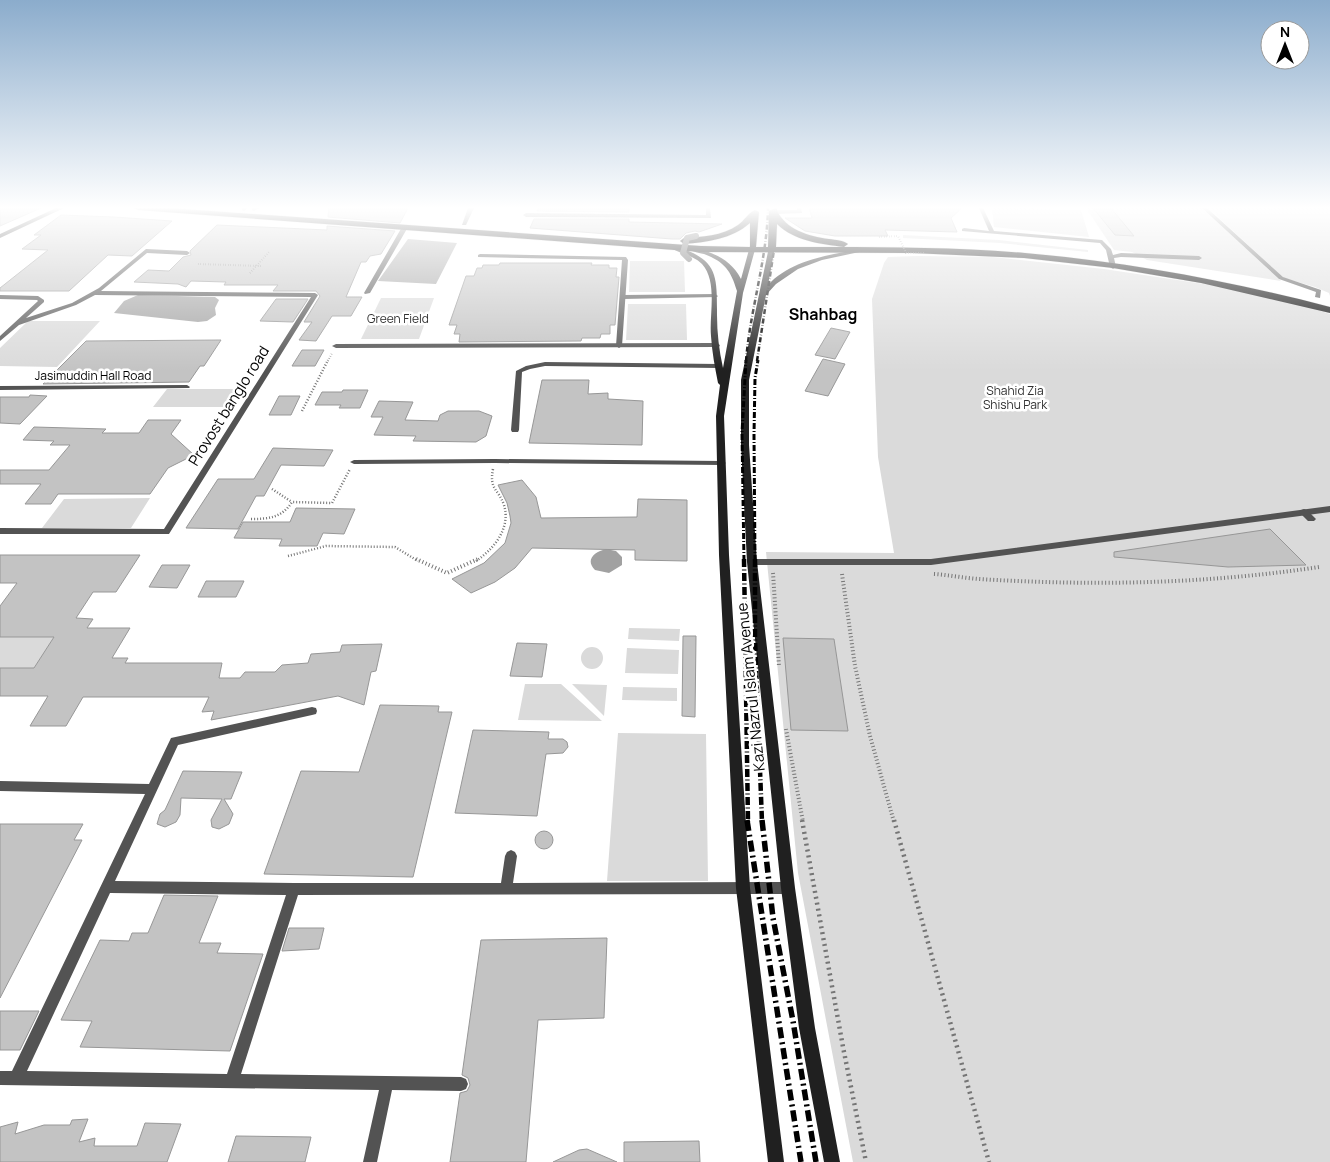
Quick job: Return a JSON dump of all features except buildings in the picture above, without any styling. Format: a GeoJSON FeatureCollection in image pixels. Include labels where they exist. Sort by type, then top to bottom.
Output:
{"type":"FeatureCollection","features":[{"type":"Feature","properties":{"kind":"highway"},"geometry":{"type":"LineString","coordinates":[[1117,262],[1293,300],[1330,310]]}},
{"type":"Feature","properties":{"kind":"highway"},"geometry":{"type":"LineString","coordinates":[[1120,262],[1247,281],[1330,301]]}},
{"type":"Feature","properties":{"kind":"main road"},"geometry":{"type":"LineString","coordinates":[[703,262],[709,267],[714,281],[714,329],[723,390]]}},
{"type":"Feature","properties":{"kind":"main road"},"geometry":{"type":"LineString","coordinates":[[724,262],[732,269],[739,280],[740,293]]}},
{"type":"Feature","properties":{"kind":"main road","name":"Kazi Nazrul Islam Avenue"},"geometry":{"type":"LineString","coordinates":[[755,262],[740,293],[720,416],[724,555],[743,888],[776,1162]]}},
{"type":"Feature","properties":{"kind":"main road","name":"Kazi Nazrul Islam Avenue"},"geometry":{"type":"LineString","coordinates":[[763,262],[762,294],[745,380],[745,445],[752,562],[788,888],[806,1028],[832,1162]]}},
{"type":"Feature","properties":{"kind":"main road"},"geometry":{"type":"LineString","coordinates":[[762,294],[774,280],[796,267],[811,262]]}},
{"type":"Feature","properties":{"kind":"street"},"geometry":{"type":"LineString","coordinates":[[623,296],[715,296]]}},
{"type":"Feature","properties":{"kind":"street"},"geometry":{"type":"LineString","coordinates":[[336,346],[716,345]]}},
{"type":"Feature","properties":{"kind":"lane"},"geometry":{"type":"LineString","coordinates":[[19,322],[74,304],[93,294],[132,262]]}},
{"type":"Feature","properties":{"kind":"lane"},"geometry":{"type":"LineString","coordinates":[[366,293],[384,262]]}},
{"type":"Feature","properties":{"kind":"lane"},"geometry":{"type":"LineString","coordinates":[[619,346],[625,262]]}},
{"type":"Feature","properties":{"kind":"lane"},"geometry":{"type":"LineString","coordinates":[[1264,262],[1281,278],[1319,291],[1318,297]]}},
{"type":"Feature","properties":{"kind":"lane","name":"Provost banglo road"},"geometry":{"type":"LineString","coordinates":[[0,531],[166,532],[315,295],[93,294]]}},
{"type":"Feature","properties":{"kind":"lane"},"geometry":{"type":"LineString","coordinates":[[0,297],[42,299],[0,340]]}},
{"type":"Feature","properties":{"kind":"lane"},"geometry":{"type":"LineString","coordinates":[[515,430],[519,371],[528,367],[545,364],[719,366]]}},
{"type":"Feature","properties":{"kind":"lane","name":"Jasimuddin Hall Road"},"geometry":{"type":"LineString","coordinates":[[0,388],[187,386]]}},
{"type":"Feature","properties":{"kind":"lane"},"geometry":{"type":"LineString","coordinates":[[354,462],[722,462]]}},
{"type":"Feature","properties":{"kind":"lane"},"geometry":{"type":"LineString","coordinates":[[752,562],[931,562],[1307,516],[1330,509]]}},
{"type":"Feature","properties":{"kind":"lane"},"geometry":{"type":"LineString","coordinates":[[16,1079],[175,741],[312,711]]}},
{"type":"Feature","properties":{"kind":"lane"},"geometry":{"type":"LineString","coordinates":[[0,786],[153,789]]}},
{"type":"Feature","properties":{"kind":"lane"},"geometry":{"type":"LineString","coordinates":[[506,888],[511,856]]}},
{"type":"Feature","properties":{"kind":"lane"},"geometry":{"type":"LineString","coordinates":[[106,887],[294,889],[788,888]]}},
{"type":"Feature","properties":{"kind":"lane"},"geometry":{"type":"LineString","coordinates":[[232,1081],[294,889]]}},
{"type":"Feature","properties":{"kind":"lane"},"geometry":{"type":"LineString","coordinates":[[0,1078],[461,1084]]}},
{"type":"Feature","properties":{"kind":"lane"},"geometry":{"type":"LineString","coordinates":[[370,1162],[387,1083]]}},
{"type":"Feature","properties":{"kind":"path"},"geometry":{"type":"LineString","coordinates":[[250,273],[260,262]]}},
{"type":"Feature","properties":{"kind":"path"},"geometry":{"type":"LineString","coordinates":[[198,264],[261,266]]}},
{"type":"Feature","properties":{"kind":"path"},"geometry":{"type":"LineString","coordinates":[[302,411],[336,346]]}},
{"type":"Feature","properties":{"kind":"path"},"geometry":{"type":"LineString","coordinates":[[288,556],[326,546],[395,547],[422,563],[447,573],[463,568],[481,559],[492,549],[499,541],[503,531],[505,507],[491,481],[495,461]]}},
{"type":"Feature","properties":{"kind":"path"},"geometry":{"type":"LineString","coordinates":[[272,489],[292,502],[332,503],[354,462]]}},
{"type":"Feature","properties":{"kind":"path"},"geometry":{"type":"LineString","coordinates":[[251,518],[280,516],[288,511],[292,502]]}},
{"type":"Feature","properties":{"kind":"path"},"geometry":{"type":"LineString","coordinates":[[772,561],[779,670]]}},
{"type":"Feature","properties":{"kind":"path"},"geometry":{"type":"LineString","coordinates":[[926,574],[1034,581],[1177,581],[1230,578],[1319,567]]}},
{"type":"Feature","properties":{"kind":"path"},"geometry":{"type":"LineString","coordinates":[[773,572],[783,572]]}},
{"type":"Feature","properties":{"kind":"path"},"geometry":{"type":"LineString","coordinates":[[832,573],[852,574]]}},
{"type":"Feature","properties":{"kind":"path"},"geometry":{"type":"LineString","coordinates":[[842,574],[855,666],[870,736],[989,1162]]}},
{"type":"Feature","properties":{"kind":"path"},"geometry":{"type":"LineString","coordinates":[[784,719],[843,1047],[866,1162]]}},
{"type":"Feature","properties":{"kind":"green space"},"geometry":{"type":"Polygon","coordinates":[[[630,262],[684,262],[685,292],[629,292],[630,262]]]}},
{"type":"Feature","properties":{"kind":"green space","name":"Shahid Zia Shishu Park"},"geometry":{"type":"Polygon","coordinates":[[[1041,262],[1104,269],[1217,286],[1302,305],[1330,314],[1330,1162],[853,1162],[798,873],[766,552],[894,553],[878,457],[872,299],[884,263],[1041,262]]]}},
{"type":"Feature","properties":{"kind":"green space"},"geometry":{"type":"Polygon","coordinates":[[[1161,262],[1261,262],[1281,281],[1161,262]]]}},
{"type":"Feature","properties":{"kind":"green space"},"geometry":{"type":"Polygon","coordinates":[[[1267,262],[1330,262],[1330,296],[1329,293],[1315,287],[1284,278],[1267,262]]]}},
{"type":"Feature","properties":{"kind":"green space","name":"Green Field"},"geometry":{"type":"Polygon","coordinates":[[[381,298],[434,298],[419,339],[361,339],[381,298]]]}},
{"type":"Feature","properties":{"kind":"green space"},"geometry":{"type":"Polygon","coordinates":[[[628,304],[686,304],[687,340],[626,340],[628,304]]]}},
{"type":"Feature","properties":{"kind":"green space"},"geometry":{"type":"Polygon","coordinates":[[[28,321],[100,321],[57,367],[0,366],[0,348],[28,321]]]}},
{"type":"Feature","properties":{"kind":"green space"},"geometry":{"type":"Polygon","coordinates":[[[167,389],[236,389],[225,407],[153,407],[167,389]]]}},
{"type":"Feature","properties":{"kind":"green space"},"geometry":{"type":"Polygon","coordinates":[[[150,498],[131,528],[42,528],[64,499],[150,498]]]}},
{"type":"Feature","properties":{"kind":"green space"},"geometry":{"type":"Polygon","coordinates":[[[629,628],[680,629],[679,641],[628,639],[629,628]]]}},
{"type":"Feature","properties":{"kind":"green space"},"geometry":{"type":"Polygon","coordinates":[[[0,637],[54,637],[34,668],[0,668],[0,637]]]}},
{"type":"Feature","properties":{"kind":"green space"},"geometry":{"type":"Polygon","coordinates":[[[592,647],[600,650],[603,658],[600,666],[592,669],[584,666],[581,658],[584,650],[592,647]]]}},
{"type":"Feature","properties":{"kind":"green space"},"geometry":{"type":"Polygon","coordinates":[[[627,648],[679,650],[678,674],[625,673],[627,648]]]}},
{"type":"Feature","properties":{"kind":"green space"},"geometry":{"type":"Polygon","coordinates":[[[525,684],[561,684],[602,721],[518,720],[525,684]]]}},
{"type":"Feature","properties":{"kind":"green space"},"geometry":{"type":"Polygon","coordinates":[[[572,684],[607,685],[604,716],[572,684]]]}},
{"type":"Feature","properties":{"kind":"green space"},"geometry":{"type":"Polygon","coordinates":[[[623,687],[677,688],[677,701],[622,700],[623,687]]]}},
{"type":"Feature","properties":{"kind":"green space"},"geometry":{"type":"Polygon","coordinates":[[[618,733],[706,734],[708,881],[607,881],[618,733]]]}},
{"type":"Feature","properties":{"kind":"shaded area"},"geometry":{"type":"Polygon","coordinates":[[[391,262],[447,262],[436,284],[378,281],[391,262]]]}},
{"type":"Feature","properties":{"kind":"shaded area"},"geometry":{"type":"Polygon","coordinates":[[[138,295],[215,297],[219,300],[215,308],[216,315],[207,321],[198,322],[114,313],[124,301],[138,295]]]}},
{"type":"Feature","properties":{"kind":"shaded area"},"geometry":{"type":"Polygon","coordinates":[[[606,549],[616,551],[622,557],[622,565],[609,573],[595,570],[591,563],[592,557],[595,554],[606,549]]]}},
{"type":"Feature","properties":{"kind":"railway"},"geometry":{"type":"LineString","coordinates":[[746,361],[763,262]]}},
{"type":"Feature","properties":{"kind":"railway"},"geometry":{"type":"LineString","coordinates":[[757,361],[772,262]]}},
{"type":"Feature","properties":{"kind":"railway"},"geometry":{"type":"LineString","coordinates":[[744,561],[742,433],[746,360]]}},
{"type":"Feature","properties":{"kind":"railway"},"geometry":{"type":"LineString","coordinates":[[755,561],[754,435],[755,378],[758,360]]}},
{"type":"Feature","properties":{"kind":"railway"},"geometry":{"type":"LineString","coordinates":[[744,559],[748,822]]}},
{"type":"Feature","properties":{"kind":"railway"},"geometry":{"type":"LineString","coordinates":[[755,561],[755,639],[762,822]]}},
{"type":"Feature","properties":{"kind":"railway"},"geometry":{"type":"LineString","coordinates":[[747,820],[801,1162]]}},
{"type":"Feature","properties":{"kind":"railway"},"geometry":{"type":"LineString","coordinates":[[762,820],[773,918],[793,1021],[816,1162]]}},
{"type":"Feature","properties":{"kind":"district","name":"Shahbag"},"geometry":{"type":"Point","coordinates":[823,314]}}]}
